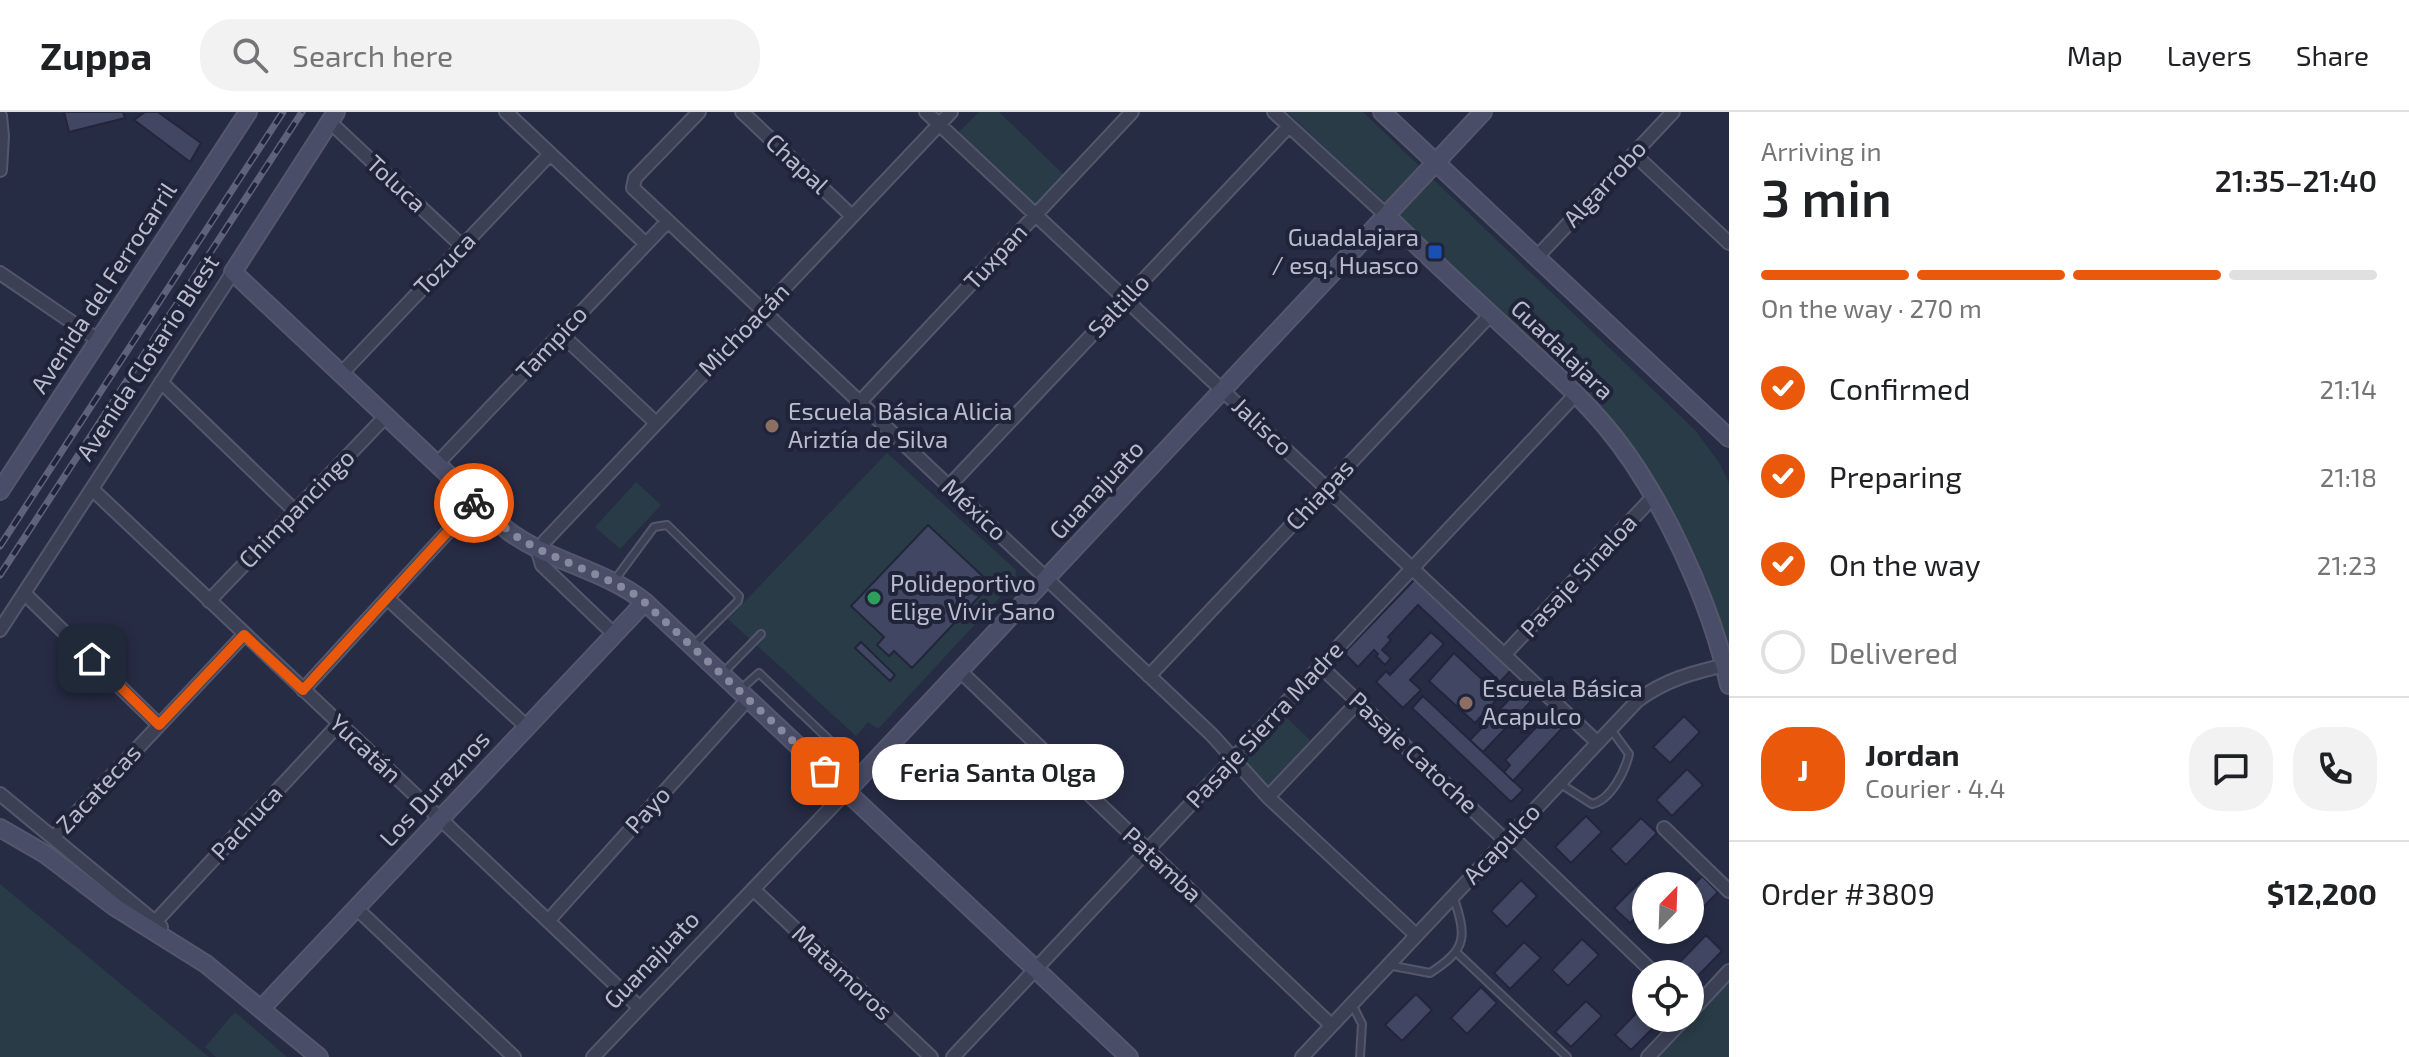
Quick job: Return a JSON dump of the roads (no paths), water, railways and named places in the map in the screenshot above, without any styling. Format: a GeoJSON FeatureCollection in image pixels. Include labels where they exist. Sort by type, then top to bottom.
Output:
{"type":"FeatureCollection","features":[{"type":"Feature","properties":{"kind":"street","name":"Avenida del Ferrocarril"},"geometry":{"type":"LineString","coordinates":[[0,491],[248,112]]}},
{"type":"Feature","properties":{"kind":"street","name":"México"},"geometry":{"type":"LineString","coordinates":[[699,112],[635,178],[633,188],[1212,735],[1268,797],[1416,935]]}},
{"type":"Feature","properties":{"kind":"street","name":"Chapal"},"geometry":{"type":"LineString","coordinates":[[742,112],[852,216]]}},
{"type":"Feature","properties":{"kind":"street","name":"Jalisco"},"geometry":{"type":"LineString","coordinates":[[926,112],[1597,742]]}},
{"type":"Feature","properties":{"kind":"street","name":"Michoacán"},"geometry":{"type":"LineString","coordinates":[[540,550],[553,530],[951,112]]}},
{"type":"Feature","properties":{"kind":"street","name":"Tuxpan"},"geometry":{"type":"LineString","coordinates":[[860,402],[1132,112]]}},
{"type":"Feature","properties":{"kind":"street","name":"Guadalajara"},"geometry":{"type":"LineString","coordinates":[[1274,112],[1576,394],[1623,448],[1653,497],[1703,598],[1729,685]]}},
{"type":"Feature","properties":{"kind":"street"},"geometry":{"type":"LineString","coordinates":[[1382,112],[1727,433],[1729,451]]}},
{"type":"Feature","properties":{"kind":"street","name":"Guanajuato"},"geometry":{"type":"LineString","coordinates":[[593,1057],[960,671],[1483,112]]}},
{"type":"Feature","properties":{"kind":"street","name":"Algarrobo"},"geometry":{"type":"LineString","coordinates":[[1537,257],[1673,112]]}},
{"type":"Feature","properties":{"kind":"street"},"geometry":{"type":"LineString","coordinates":[[514,115],[550,154],[646,244]]}},
{"type":"Feature","properties":{"kind":"street"},"geometry":{"type":"LineString","coordinates":[[0,116],[0,170]]}},
{"type":"Feature","properties":{"kind":"street","name":"Toluca"},"geometry":{"type":"LineString","coordinates":[[333,117],[462,246]]}},
{"type":"Feature","properties":{"kind":"street","name":"Avenida Clotario Blest"},"geometry":{"type":"LineString","coordinates":[[0,630],[333,117]]}},
{"type":"Feature","properties":{"kind":"street","name":"Saltillo"},"geometry":{"type":"LineString","coordinates":[[949,486],[1289,126]]}},
{"type":"Feature","properties":{"kind":"street","name":"Tozuca"},"geometry":{"type":"LineString","coordinates":[[340,375],[550,154]]}},
{"type":"Feature","properties":{"kind":"street"},"geometry":{"type":"LineString","coordinates":[[1634,154],[1729,243]]}},
{"type":"Feature","properties":{"kind":"street","name":"Tampico"},"geometry":{"type":"LineString","coordinates":[[436,465],[668,221]]}},
{"type":"Feature","properties":{"kind":"street"},"geometry":{"type":"LineString","coordinates":[[233,272],[515,536],[540,550],[614,581],[645,602],[1129,1057]]}},
{"type":"Feature","properties":{"kind":"street"},"geometry":{"type":"LineString","coordinates":[[0,273],[98,340]]}},
{"type":"Feature","properties":{"kind":"street","name":"Chiapas"},"geometry":{"type":"LineString","coordinates":[[1149,676],[1491,314]]}},
{"type":"Feature","properties":{"kind":"street"},"geometry":{"type":"LineString","coordinates":[[561,334],[655,422]]}},
{"type":"Feature","properties":{"kind":"street"},"geometry":{"type":"LineString","coordinates":[[161,382],[295,511]]}},
{"type":"Feature","properties":{"kind":"street","name":"Pasaje Sierra Madre"},"geometry":{"type":"LineString","coordinates":[[953,1057],[1576,394]]}},
{"type":"Feature","properties":{"kind":"street","name":"Chimpancingo"},"geometry":{"type":"LineString","coordinates":[[209,601],[385,417]]}},
{"type":"Feature","properties":{"kind":"street","name":"Yucatán"},"geometry":{"type":"LineString","coordinates":[[92,489],[640,1008]]}},
{"type":"Feature","properties":{"kind":"street","name":"Pasaje Sinaloa"},"geometry":{"type":"LineString","coordinates":[[1504,655],[1653,497]]}},
{"type":"Feature","properties":{"kind":"street"},"geometry":{"type":"LineString","coordinates":[[303,690],[476,501]]}},
{"type":"Feature","properties":{"kind":"street"},"geometry":{"type":"LineString","coordinates":[[540,550],[542,565],[614,634]]}},
{"type":"Feature","properties":{"kind":"street"},"geometry":{"type":"LineString","coordinates":[[24,593],[159,725]]}},
{"type":"Feature","properties":{"kind":"street"},"geometry":{"type":"LineString","coordinates":[[387,598],[527,727]]}},
{"type":"Feature","properties":{"kind":"street","name":"Los Duraznos"},"geometry":{"type":"LineString","coordinates":[[261,1009],[645,602]]}},
{"type":"Feature","properties":{"kind":"street","name":"Zacatecas"},"geometry":{"type":"LineString","coordinates":[[53,838],[244,635]]}},
{"type":"Feature","properties":{"kind":"street","name":"Acapulco"},"geometry":{"type":"LineString","coordinates":[[1302,1057],[1637,701],[1679,677],[1725,665]]}},
{"type":"Feature","properties":{"kind":"street","name":"Pasaje Catoche"},"geometry":{"type":"LineString","coordinates":[[1320,666],[1640,960]]}},
{"type":"Feature","properties":{"kind":"street","name":"Patamba"},"geometry":{"type":"LineString","coordinates":[[960,671],[1331,1025]]}},
{"type":"Feature","properties":{"kind":"street","name":"Payo"},"geometry":{"type":"LineString","coordinates":[[548,921],[743,695]]}},
{"type":"Feature","properties":{"kind":"street"},"geometry":{"type":"LineString","coordinates":[[1268,797],[1358,702]]}},
{"type":"Feature","properties":{"kind":"street","name":"Pachuca"},"geometry":{"type":"LineString","coordinates":[[155,922],[339,724]]}},
{"type":"Feature","properties":{"kind":"street"},"geometry":{"type":"LineString","coordinates":[[0,794],[319,1057]]}},
{"type":"Feature","properties":{"kind":"street"},"geometry":{"type":"LineString","coordinates":[[0,828],[45,854],[98,895],[206,964]]}},
{"type":"Feature","properties":{"kind":"street"},"geometry":{"type":"LineString","coordinates":[[1664,828],[1729,891]]}},
{"type":"Feature","properties":{"kind":"street","name":"Matamoros"},"geometry":{"type":"LineString","coordinates":[[753,889],[931,1057]]}},
{"type":"Feature","properties":{"kind":"street"},"geometry":{"type":"LineString","coordinates":[[356,908],[514,1057]]}},
{"type":"Feature","properties":{"kind":"street"},"geometry":{"type":"LineString","coordinates":[[1704,995],[1729,971]]}},
{"type":"Feature","properties":{"kind":"street"},"geometry":{"type":"LineString","coordinates":[[1648,1057],[1672,1032]]}},
{"type":"Feature","properties":{"kind":"lane"},"geometry":{"type":"LineString","coordinates":[[614,581],[654,527],[667,525],[739,596],[738,601],[692,646]]}},
{"type":"Feature","properties":{"kind":"lane"},"geometry":{"type":"LineString","coordinates":[[722,675],[761,634]]}},
{"type":"Feature","properties":{"kind":"lane"},"geometry":{"type":"LineString","coordinates":[[743,695],[759,673],[842,752],[825,771]]}},
{"type":"Feature","properties":{"kind":"lane"},"geometry":{"type":"LineString","coordinates":[[1559,783],[1592,804],[1600,802],[1618,782],[1629,754],[1610,728]]}},
{"type":"Feature","properties":{"kind":"lane"},"geometry":{"type":"LineString","coordinates":[[1388,965],[1430,973],[1447,962],[1460,947],[1464,928],[1453,895]]}},
{"type":"Feature","properties":{"kind":"lane"},"geometry":{"type":"LineString","coordinates":[[1456,952],[1567,1057]]}},
{"type":"Feature","properties":{"kind":"lane"},"geometry":{"type":"LineString","coordinates":[[1352,1004],[1362,1024],[1360,1057]]}},
{"type":"Feature","properties":{"kind":"railway"},"geometry":{"type":"LineString","coordinates":[[0,546],[283,112]]}},
{"type":"Feature","properties":{"kind":"railway"},"geometry":{"type":"LineString","coordinates":[[0,575],[302,112]]}},
{"type":"Feature","properties":{"kind":"place","name":"Guadalajara / esq. Huasco"},"geometry":{"type":"Point","coordinates":[1435,252]}},
{"type":"Feature","properties":{"kind":"place","name":"Escuela Básica Alicia Ariztía de Silva"},"geometry":{"type":"Point","coordinates":[772,426]}},
{"type":"Feature","properties":{"kind":"place","name":"Polideportivo Elige Vivir Sano"},"geometry":{"type":"Point","coordinates":[874,598]}},
{"type":"Feature","properties":{"kind":"place","name":"Escuela Básica Acapulco"},"geometry":{"type":"Point","coordinates":[1466,703]}},
{"type":"Feature","properties":{"kind":"place","name":"Feria Santa Olga"},"geometry":{"type":"Point","coordinates":[825,771]}}]}
